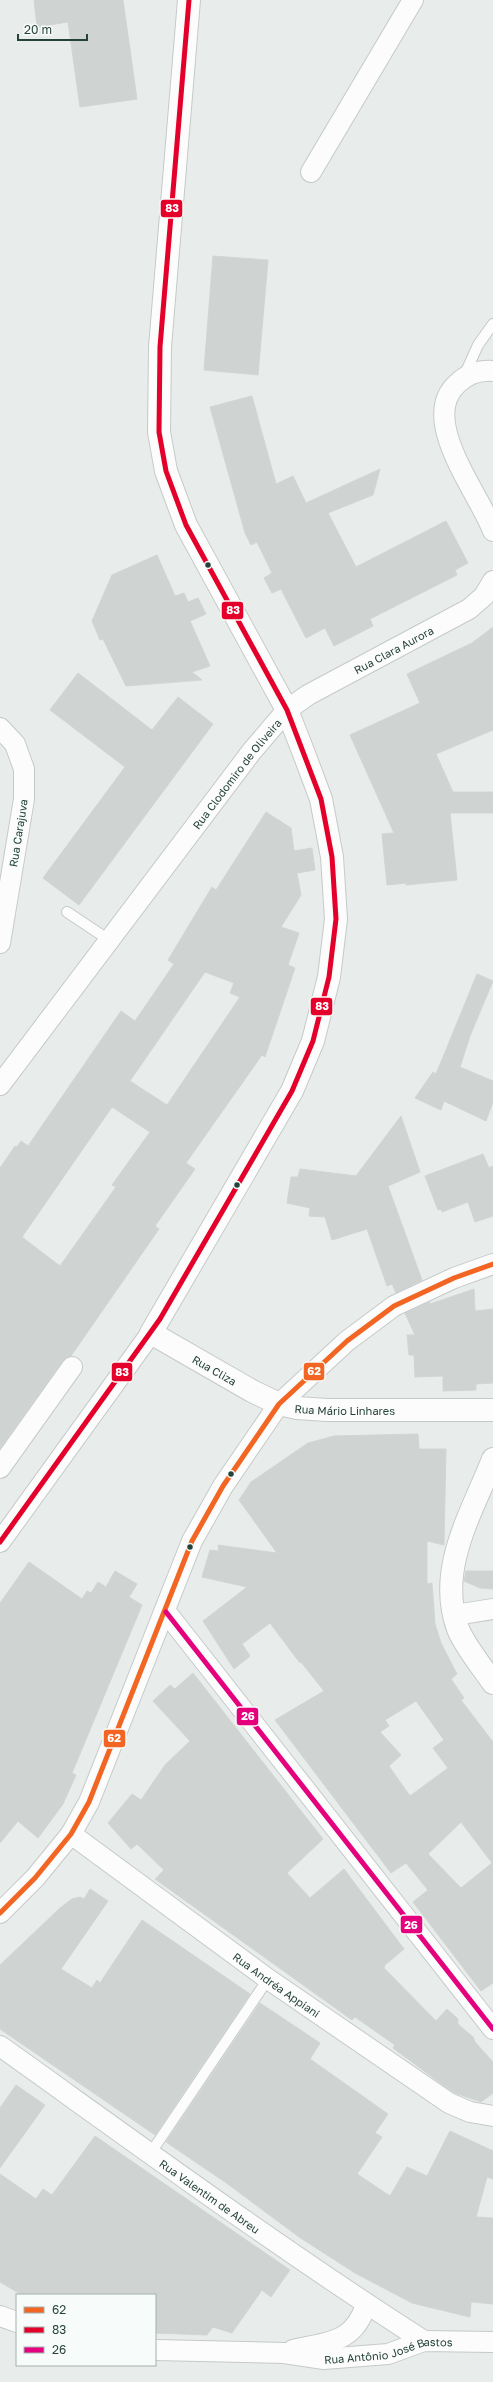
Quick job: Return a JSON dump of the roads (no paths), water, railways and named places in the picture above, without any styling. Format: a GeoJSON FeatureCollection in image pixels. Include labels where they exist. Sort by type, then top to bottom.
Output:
{"type":"FeatureCollection","features":[{"type":"Feature","properties":{"kind":"street","name":"Rua Clodomiro de Oliveira"},"geometry":{"type":"LineString","coordinates":[[0,1085],[252,751],[287,710],[186,525],[166,471],[159,432],[160,347],[189,0]]}},
{"type":"Feature","properties":{"kind":"street"},"geometry":{"type":"LineString","coordinates":[[311,172],[413,0]]}},
{"type":"Feature","properties":{"kind":"street"},"geometry":{"type":"LineString","coordinates":[[493,371],[482,370],[463,378],[451,389],[446,399],[444,421],[450,444],[487,515],[493,531]]}},
{"type":"Feature","properties":{"kind":"street","name":"Rua Clara Aurora"},"geometry":{"type":"LineString","coordinates":[[287,710],[356,668],[469,609],[484,596],[493,581]]}},
{"type":"Feature","properties":{"kind":"street"},"geometry":{"type":"LineString","coordinates":[[0,1542],[151,1333],[292,1091],[314,1041],[329,977],[336,919],[332,857],[321,799],[287,710]]}},
{"type":"Feature","properties":{"kind":"street","name":"Rua Carajuva"},"geometry":{"type":"LineString","coordinates":[[0,728],[15,744],[24,769],[24,799],[0,944]]}},
{"type":"Feature","properties":{"kind":"street"},"geometry":{"type":"LineString","coordinates":[[279,1404],[347,1341],[394,1306],[454,1278],[493,1264]]}},
{"type":"Feature","properties":{"kind":"street","name":"Rua Cliza"},"geometry":{"type":"LineString","coordinates":[[151,1333],[252,1391],[279,1404]]}},
{"type":"Feature","properties":{"kind":"street"},"geometry":{"type":"LineString","coordinates":[[0,1468],[72,1367]]}},
{"type":"Feature","properties":{"kind":"street","name":"Rua Mário Linhares"},"geometry":{"type":"LineString","coordinates":[[0,1913],[35,1878],[71,1834],[90,1802],[166,1612],[192,1542],[223,1486],[279,1404],[297,1408],[327,1410],[493,1410]]}},
{"type":"Feature","properties":{"kind":"street"},"geometry":{"type":"LineString","coordinates":[[493,1459],[468,1518],[453,1561],[451,1580],[455,1615],[466,1645],[493,1683]]}},
{"type":"Feature","properties":{"kind":"street"},"geometry":{"type":"LineString","coordinates":[[455,1615],[493,1609]]}},
{"type":"Feature","properties":{"kind":"street"},"geometry":{"type":"LineString","coordinates":[[166,1612],[457,1986],[493,2029]]}},
{"type":"Feature","properties":{"kind":"street","name":"Rua Andréa Appiani"},"geometry":{"type":"LineString","coordinates":[[71,1834],[268,1979],[449,2103],[470,2112],[493,2116]]}},
{"type":"Feature","properties":{"kind":"street","name":"Rua Valentim de Abreu"},"geometry":{"type":"LineString","coordinates":[[0,2046],[150,2154],[366,2304],[424,2341]]}},
{"type":"Feature","properties":{"kind":"street","name":"Rua Antônio José Bastos"},"geometry":{"type":"LineString","coordinates":[[284,2353],[343,2337],[354,2330],[362,2318],[366,2304]]}},
{"type":"Feature","properties":{"kind":"street"},"geometry":{"type":"LineString","coordinates":[[0,2316],[16,2322]]}},
{"type":"Feature","properties":{"kind":"street","name":"Rua Antônio José Bastos"},"geometry":{"type":"LineString","coordinates":[[156,2350],[284,2353],[324,2359],[388,2354],[424,2341],[493,2342]]}},
{"type":"Feature","properties":{"kind":"lane"},"geometry":{"type":"LineString","coordinates":[[463,378],[478,345],[493,324]]}},
{"type":"Feature","properties":{"kind":"lane"},"geometry":{"type":"LineString","coordinates":[[67,912],[110,940]]}},
{"type":"Feature","properties":{"kind":"lane"},"geometry":{"type":"LineString","coordinates":[[150,2154],[268,1979]]}}]}
